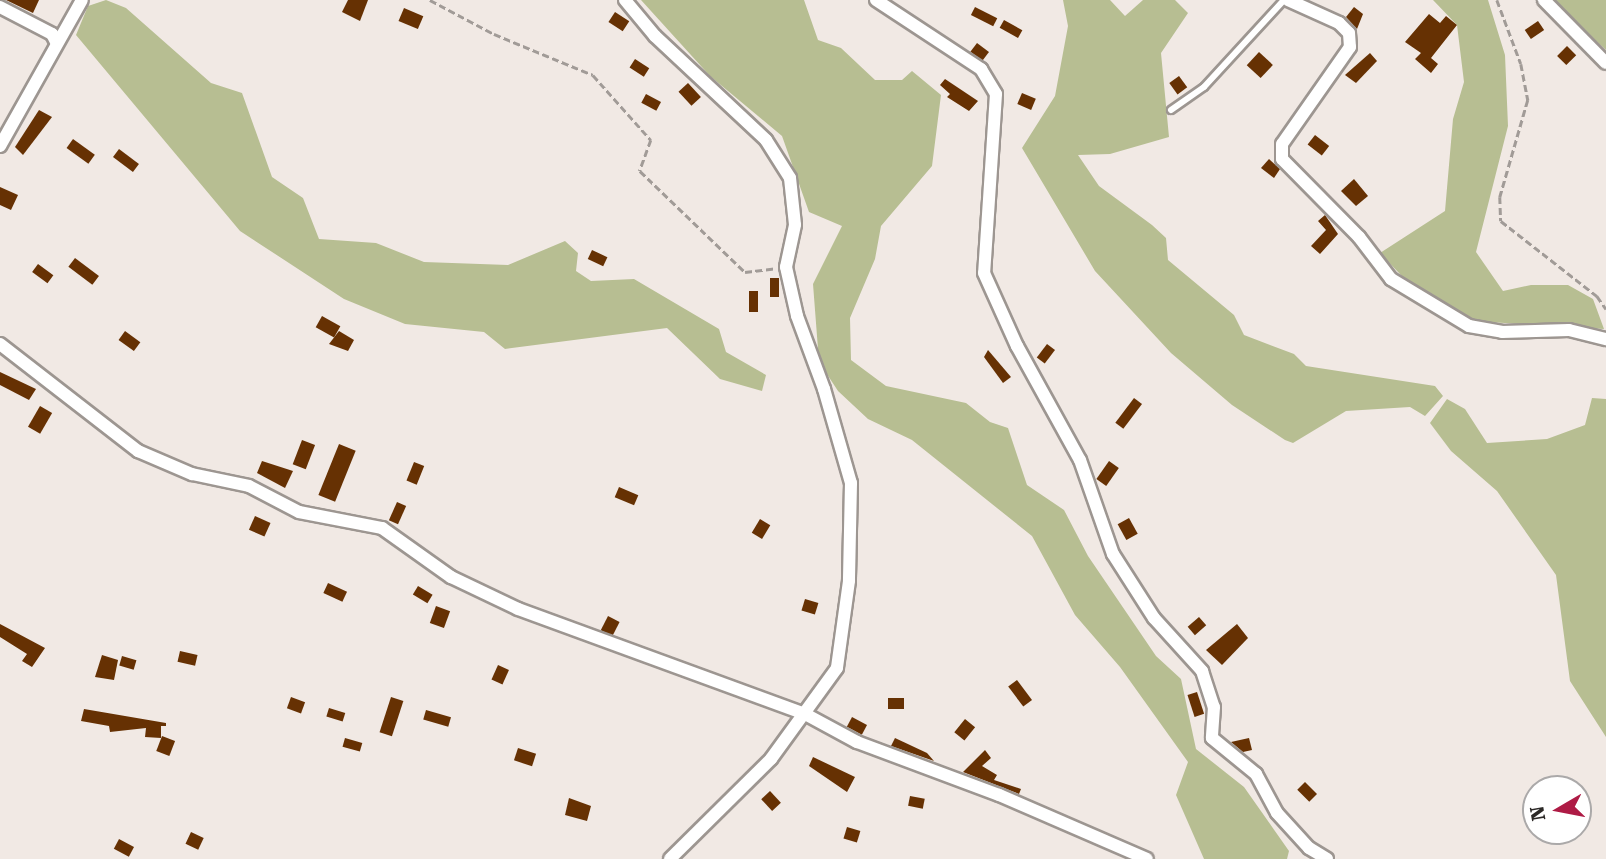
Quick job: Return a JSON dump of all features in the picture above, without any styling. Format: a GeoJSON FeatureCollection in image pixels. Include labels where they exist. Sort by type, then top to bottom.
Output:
{"type":"FeatureCollection","features":[{"type":"Feature","properties":{"kind":"street"},"geometry":{"type":"LineString","coordinates":[[0,146],[56,42],[82,0]]}},
{"type":"Feature","properties":{"kind":"street"},"geometry":{"type":"LineString","coordinates":[[625,0],[655,36],[766,140],[790,178],[795,225],[786,267],[797,316],[824,389],[851,483],[849,581],[836,668],[807,715],[737,796],[670,859]]}},
{"type":"Feature","properties":{"kind":"street"},"geometry":{"type":"LineString","coordinates":[[876,0],[981,69],[996,94],[984,274],[1017,346],[1080,460],[1113,554],[1154,618],[1202,671],[1214,708],[1212,738],[1256,774],[1277,813],[1310,848],[1327,859]]}},
{"type":"Feature","properties":{"kind":"street"},"geometry":{"type":"LineString","coordinates":[[1286,0],[1339,23],[1349,33],[1350,47],[1282,144],[1282,159],[1359,236],[1391,279],[1469,326],[1502,332],[1569,330],[1606,339]]}},
{"type":"Feature","properties":{"kind":"street"},"geometry":{"type":"LineString","coordinates":[[1544,0],[1606,63]]}},
{"type":"Feature","properties":{"kind":"street"},"geometry":{"type":"LineString","coordinates":[[0,6],[52,34],[56,42]]}},
{"type":"Feature","properties":{"kind":"street"},"geometry":{"type":"LineString","coordinates":[[0,344],[138,451],[192,474],[249,486],[299,512],[382,528],[451,577],[518,609],[807,715],[857,743],[1037,809],[1147,859]]}},
{"type":"Feature","properties":{"kind":"lane"},"geometry":{"type":"LineString","coordinates":[[1171,110],[1205,87],[1286,0]]}},
{"type":"Feature","properties":{"kind":"path"},"geometry":{"type":"LineString","coordinates":[[430,0],[494,34],[593,75],[651,140],[640,171],[745,272],[786,267]]}},
{"type":"Feature","properties":{"kind":"path"},"geometry":{"type":"LineString","coordinates":[[1497,0],[1521,64],[1528,100],[1500,197],[1501,221],[1597,296],[1606,309]]}},
{"type":"Feature","properties":{"kind":"green space"},"geometry":{"type":"Polygon","coordinates":[[[106,0],[126,8],[211,83],[242,93],[272,177],[303,198],[319,239],[376,243],[424,262],[508,265],[565,241],[578,253],[576,271],[591,281],[634,279],[719,329],[726,352],[766,375],[762,391],[720,379],[667,328],[505,349],[484,332],[405,324],[344,299],[240,231],[76,35],[88,6],[106,0]]]}},
{"type":"Feature","properties":{"kind":"green space"},"geometry":{"type":"Polygon","coordinates":[[[641,0],[804,0],[818,40],[841,48],[875,80],[902,80],[912,71],[941,95],[932,166],[881,226],[875,259],[850,318],[851,360],[886,386],[966,403],[990,422],[1008,428],[1027,485],[1064,510],[1088,556],[1156,656],[1181,679],[1196,749],[1244,787],[1289,851],[1287,859],[1204,859],[1176,795],[1188,762],[1120,667],[1075,615],[1032,536],[912,440],[868,419],[838,391],[819,362],[813,284],[842,226],[809,212],[782,136],[710,76],[641,0]]]}},
{"type":"Feature","properties":{"kind":"green space"},"geometry":{"type":"Polygon","coordinates":[[[1063,0],[1110,0],[1125,16],[1143,0],[1175,0],[1188,13],[1161,53],[1169,137],[1110,154],[1078,155],[1099,186],[1166,238],[1168,260],[1234,315],[1244,335],[1294,354],[1306,366],[1435,386],[1443,396],[1425,416],[1410,407],[1346,411],[1293,443],[1285,440],[1232,405],[1171,353],[1095,271],[1022,148],[1055,96],[1068,26],[1063,0]]]}},
{"type":"Feature","properties":{"kind":"green space"},"geometry":{"type":"Polygon","coordinates":[[[1433,0],[1488,0],[1505,55],[1508,126],[1476,252],[1503,291],[1531,285],[1568,285],[1593,299],[1604,329],[1471,321],[1417,292],[1380,253],[1445,211],[1453,119],[1464,82],[1457,25],[1433,0]]]}},
{"type":"Feature","properties":{"kind":"green space"},"geometry":{"type":"Polygon","coordinates":[[[1555,0],[1606,0],[1606,50],[1580,27],[1555,0]]]}},
{"type":"Feature","properties":{"kind":"green space"},"geometry":{"type":"Polygon","coordinates":[[[1592,398],[1606,399],[1606,737],[1570,681],[1556,575],[1497,491],[1451,451],[1430,423],[1447,399],[1465,409],[1487,443],[1547,439],[1585,425],[1592,398]]]}},
{"type":"Feature","properties":{"kind":"building"},"geometry":{"type":"Polygon","coordinates":[[[6,0],[39,0],[33,13],[6,0]]]}},
{"type":"Feature","properties":{"kind":"building"},"geometry":{"type":"Polygon","coordinates":[[[348,0],[368,0],[360,21],[342,12],[348,0]]]}},
{"type":"Feature","properties":{"kind":"building"},"geometry":{"type":"Polygon","coordinates":[[[975,7],[997,18],[993,26],[971,15],[975,7]]]}},
{"type":"Feature","properties":{"kind":"building"},"geometry":{"type":"Polygon","coordinates":[[[1354,7],[1363,14],[1357,29],[1346,17],[1354,7]]]}},
{"type":"Feature","properties":{"kind":"building"},"geometry":{"type":"Polygon","coordinates":[[[404,8],[423,16],[418,29],[399,21],[404,8]]]}},
{"type":"Feature","properties":{"kind":"building"},"geometry":{"type":"Polygon","coordinates":[[[615,12],[629,21],[623,31],[608,22],[615,12]]]}},
{"type":"Feature","properties":{"kind":"building"},"geometry":{"type":"Polygon","coordinates":[[[1429,14],[1440,23],[1446,16],[1457,25],[1431,58],[1438,64],[1431,73],[1415,59],[1421,53],[1405,42],[1429,14]]]}},
{"type":"Feature","properties":{"kind":"building"},"geometry":{"type":"Polygon","coordinates":[[[1004,20],[1022,30],[1018,38],[1000,28],[1004,20]]]}},
{"type":"Feature","properties":{"kind":"building"},"geometry":{"type":"Polygon","coordinates":[[[1538,21],[1544,30],[1531,39],[1525,30],[1538,21]]]}},
{"type":"Feature","properties":{"kind":"building"},"geometry":{"type":"Polygon","coordinates":[[[977,43],[989,52],[982,61],[970,52],[977,43]]]}},
{"type":"Feature","properties":{"kind":"building"},"geometry":{"type":"Polygon","coordinates":[[[1567,46],[1576,55],[1566,65],[1557,56],[1567,46]]]}},
{"type":"Feature","properties":{"kind":"building"},"geometry":{"type":"Polygon","coordinates":[[[1259,52],[1273,65],[1261,78],[1247,65],[1259,52]]]}},
{"type":"Feature","properties":{"kind":"building"},"geometry":{"type":"Polygon","coordinates":[[[1370,53],[1377,61],[1356,83],[1345,75],[1370,53]]]}},
{"type":"Feature","properties":{"kind":"building"},"geometry":{"type":"Polygon","coordinates":[[[635,59],[649,68],[644,77],[630,67],[635,59]]]}},
{"type":"Feature","properties":{"kind":"building"},"geometry":{"type":"Polygon","coordinates":[[[1179,76],[1187,87],[1178,94],[1169,83],[1179,76]]]}},
{"type":"Feature","properties":{"kind":"building"},"geometry":{"type":"Polygon","coordinates":[[[945,79],[978,101],[969,111],[947,97],[950,94],[940,85],[945,79]]]}},
{"type":"Feature","properties":{"kind":"building"},"geometry":{"type":"Polygon","coordinates":[[[688,83],[701,97],[691,106],[678,92],[688,83]]]}},
{"type":"Feature","properties":{"kind":"building"},"geometry":{"type":"Polygon","coordinates":[[[1022,93],[1036,99],[1031,110],[1017,104],[1022,93]]]}},
{"type":"Feature","properties":{"kind":"building"},"geometry":{"type":"Polygon","coordinates":[[[646,94],[661,102],[656,111],[641,103],[646,94]]]}},
{"type":"Feature","properties":{"kind":"building"},"geometry":{"type":"Polygon","coordinates":[[[39,110],[52,117],[23,155],[15,147],[39,110]]]}},
{"type":"Feature","properties":{"kind":"building"},"geometry":{"type":"Polygon","coordinates":[[[1315,135],[1329,146],[1322,156],[1308,144],[1315,135]]]}},
{"type":"Feature","properties":{"kind":"building"},"geometry":{"type":"Polygon","coordinates":[[[73,139],[95,155],[88,164],[67,148],[73,139]]]}},
{"type":"Feature","properties":{"kind":"building"},"geometry":{"type":"Polygon","coordinates":[[[119,149],[139,164],[133,172],[113,157],[119,149]]]}},
{"type":"Feature","properties":{"kind":"building"},"geometry":{"type":"Polygon","coordinates":[[[1269,159],[1280,169],[1274,178],[1261,168],[1269,159]]]}},
{"type":"Feature","properties":{"kind":"building"},"geometry":{"type":"Polygon","coordinates":[[[1354,179],[1368,196],[1356,206],[1341,191],[1354,179]]]}},
{"type":"Feature","properties":{"kind":"building"},"geometry":{"type":"Polygon","coordinates":[[[0,187],[18,195],[11,210],[0,205],[0,187]]]}},
{"type":"Feature","properties":{"kind":"building"},"geometry":{"type":"Polygon","coordinates":[[[1325,215],[1338,234],[1320,254],[1311,246],[1326,230],[1318,221],[1325,215]]]}},
{"type":"Feature","properties":{"kind":"building"},"geometry":{"type":"Polygon","coordinates":[[[592,250],[607,257],[603,266],[588,259],[592,250]]]}},
{"type":"Feature","properties":{"kind":"building"},"geometry":{"type":"Polygon","coordinates":[[[75,258],[99,276],[92,285],[68,267],[75,258]]]}},
{"type":"Feature","properties":{"kind":"building"},"geometry":{"type":"Polygon","coordinates":[[[38,264],[53,275],[47,283],[32,272],[38,264]]]}},
{"type":"Feature","properties":{"kind":"building"},"geometry":{"type":"Polygon","coordinates":[[[770,278],[779,278],[779,297],[770,297],[770,278]]]}},
{"type":"Feature","properties":{"kind":"building"},"geometry":{"type":"Polygon","coordinates":[[[749,291],[758,291],[758,312],[749,312],[749,291]]]}},
{"type":"Feature","properties":{"kind":"building"},"geometry":{"type":"Polygon","coordinates":[[[322,316],[340,326],[334,338],[316,327],[322,316]]]}},
{"type":"Feature","properties":{"kind":"building"},"geometry":{"type":"Polygon","coordinates":[[[125,331],[140,342],[134,351],[119,340],[125,331]]]}},
{"type":"Feature","properties":{"kind":"building"},"geometry":{"type":"Polygon","coordinates":[[[339,331],[354,340],[348,351],[329,344],[339,331]]]}},
{"type":"Feature","properties":{"kind":"building"},"geometry":{"type":"Polygon","coordinates":[[[1047,344],[1055,350],[1045,364],[1037,358],[1047,344]]]}},
{"type":"Feature","properties":{"kind":"building"},"geometry":{"type":"Polygon","coordinates":[[[988,350],[1011,377],[1003,383],[984,357],[988,350]]]}},
{"type":"Feature","properties":{"kind":"building"},"geometry":{"type":"Polygon","coordinates":[[[0,372],[36,389],[29,400],[0,385],[0,372]]]}},
{"type":"Feature","properties":{"kind":"building"},"geometry":{"type":"Polygon","coordinates":[[[1134,398],[1142,404],[1123,429],[1115,423],[1134,398]]]}},
{"type":"Feature","properties":{"kind":"building"},"geometry":{"type":"Polygon","coordinates":[[[40,406],[52,413],[40,434],[28,427],[40,406]]]}},
{"type":"Feature","properties":{"kind":"building"},"geometry":{"type":"Polygon","coordinates":[[[302,440],[315,445],[306,469],[293,464],[302,440]]]}},
{"type":"Feature","properties":{"kind":"building"},"geometry":{"type":"Polygon","coordinates":[[[339,444],[356,451],[335,502],[318,495],[339,444]]]}},
{"type":"Feature","properties":{"kind":"building"},"geometry":{"type":"Polygon","coordinates":[[[262,461],[293,471],[285,488],[257,473],[262,461]]]}},
{"type":"Feature","properties":{"kind":"building"},"geometry":{"type":"Polygon","coordinates":[[[1109,461],[1119,468],[1106,486],[1096,479],[1109,461]]]}},
{"type":"Feature","properties":{"kind":"building"},"geometry":{"type":"Polygon","coordinates":[[[414,462],[424,466],[417,485],[407,481],[414,462]]]}},
{"type":"Feature","properties":{"kind":"building"},"geometry":{"type":"Polygon","coordinates":[[[619,487],[638,495],[634,505],[615,497],[619,487]]]}},
{"type":"Feature","properties":{"kind":"building"},"geometry":{"type":"Polygon","coordinates":[[[397,502],[406,506],[398,524],[389,520],[397,502]]]}},
{"type":"Feature","properties":{"kind":"building"},"geometry":{"type":"Polygon","coordinates":[[[255,516],[271,523],[264,537],[249,530],[255,516]]]}},
{"type":"Feature","properties":{"kind":"building"},"geometry":{"type":"Polygon","coordinates":[[[1129,518],[1138,534],[1126,540],[1118,524],[1129,518]]]}},
{"type":"Feature","properties":{"kind":"building"},"geometry":{"type":"Polygon","coordinates":[[[760,519],[770,525],[762,539],[752,533],[760,519]]]}},
{"type":"Feature","properties":{"kind":"building"},"geometry":{"type":"Polygon","coordinates":[[[328,583],[347,592],[342,602],[323,593],[328,583]]]}},
{"type":"Feature","properties":{"kind":"building"},"geometry":{"type":"Polygon","coordinates":[[[418,586],[433,595],[427,603],[413,595],[418,586]]]}},
{"type":"Feature","properties":{"kind":"building"},"geometry":{"type":"Polygon","coordinates":[[[805,599],[818,603],[815,615],[801,610],[805,599]]]}},
{"type":"Feature","properties":{"kind":"building"},"geometry":{"type":"Polygon","coordinates":[[[436,606],[450,611],[444,628],[430,623],[436,606]]]}},
{"type":"Feature","properties":{"kind":"building"},"geometry":{"type":"Polygon","coordinates":[[[608,616],[620,622],[612,636],[601,630],[608,616]]]}},
{"type":"Feature","properties":{"kind":"building"},"geometry":{"type":"Polygon","coordinates":[[[1199,617],[1206,625],[1195,635],[1188,627],[1199,617]]]}},
{"type":"Feature","properties":{"kind":"building"},"geometry":{"type":"Polygon","coordinates":[[[0,624],[45,648],[32,667],[22,661],[27,654],[0,637],[0,624]]]}},
{"type":"Feature","properties":{"kind":"building"},"geometry":{"type":"Polygon","coordinates":[[[1237,624],[1248,638],[1222,665],[1206,650],[1237,624]]]}},
{"type":"Feature","properties":{"kind":"building"},"geometry":{"type":"Polygon","coordinates":[[[180,651],[198,655],[195,666],[178,662],[180,651]]]}},
{"type":"Feature","properties":{"kind":"building"},"geometry":{"type":"Polygon","coordinates":[[[102,655],[118,660],[114,680],[95,677],[102,655]]]}},
{"type":"Feature","properties":{"kind":"building"},"geometry":{"type":"Polygon","coordinates":[[[122,656],[136,660],[134,670],[119,666],[122,656]]]}},
{"type":"Feature","properties":{"kind":"building"},"geometry":{"type":"Polygon","coordinates":[[[498,665],[509,670],[502,684],[491,680],[498,665]]]}},
{"type":"Feature","properties":{"kind":"building"},"geometry":{"type":"Polygon","coordinates":[[[1017,680],[1032,700],[1023,707],[1008,687],[1017,680]]]}},
{"type":"Feature","properties":{"kind":"building"},"geometry":{"type":"Polygon","coordinates":[[[1197,692],[1204,714],[1195,717],[1187,695],[1197,692]]]}},
{"type":"Feature","properties":{"kind":"building"},"geometry":{"type":"Polygon","coordinates":[[[291,697],[305,702],[301,713],[287,708],[291,697]]]}},
{"type":"Feature","properties":{"kind":"building"},"geometry":{"type":"Polygon","coordinates":[[[391,697],[403,701],[392,736],[380,732],[391,697]]]}},
{"type":"Feature","properties":{"kind":"building"},"geometry":{"type":"Polygon","coordinates":[[[888,698],[904,698],[904,709],[888,709],[888,698]]]}},
{"type":"Feature","properties":{"kind":"building"},"geometry":{"type":"Polygon","coordinates":[[[329,708],[345,713],[343,722],[326,717],[329,708]]]}},
{"type":"Feature","properties":{"kind":"building"},"geometry":{"type":"Polygon","coordinates":[[[84,709],[166,723],[166,726],[161,726],[161,738],[145,737],[146,728],[110,732],[109,726],[81,721],[84,709]]]}},
{"type":"Feature","properties":{"kind":"building"},"geometry":{"type":"Polygon","coordinates":[[[426,710],[451,717],[448,727],[423,720],[426,710]]]}},
{"type":"Feature","properties":{"kind":"building"},"geometry":{"type":"Polygon","coordinates":[[[852,717],[867,725],[862,735],[847,727],[852,717]]]}},
{"type":"Feature","properties":{"kind":"building"},"geometry":{"type":"Polygon","coordinates":[[[965,719],[975,727],[964,740],[954,732],[965,719]]]}},
{"type":"Feature","properties":{"kind":"building"},"geometry":{"type":"Polygon","coordinates":[[[162,736],[175,741],[169,756],[156,751],[162,736]]]}},
{"type":"Feature","properties":{"kind":"building"},"geometry":{"type":"Polygon","coordinates":[[[345,738],[362,743],[360,752],[343,747],[345,738]]]}},
{"type":"Feature","properties":{"kind":"building"},"geometry":{"type":"Polygon","coordinates":[[[895,738],[927,753],[934,761],[891,746],[895,738]]]}},
{"type":"Feature","properties":{"kind":"building"},"geometry":{"type":"Polygon","coordinates":[[[1249,738],[1252,750],[1243,752],[1231,742],[1249,738]]]}},
{"type":"Feature","properties":{"kind":"building"},"geometry":{"type":"Polygon","coordinates":[[[518,748],[536,754],[532,766],[514,760],[518,748]]]}},
{"type":"Feature","properties":{"kind":"building"},"geometry":{"type":"Polygon","coordinates":[[[985,750],[991,758],[982,766],[997,775],[994,780],[1021,789],[1019,794],[963,772],[985,750]]]}},
{"type":"Feature","properties":{"kind":"building"},"geometry":{"type":"Polygon","coordinates":[[[813,757],[855,777],[847,792],[809,766],[813,757]]]}},
{"type":"Feature","properties":{"kind":"building"},"geometry":{"type":"Polygon","coordinates":[[[1305,782],[1317,794],[1309,802],[1297,790],[1305,782]]]}},
{"type":"Feature","properties":{"kind":"building"},"geometry":{"type":"Polygon","coordinates":[[[770,791],[781,803],[772,811],[761,799],[770,791]]]}},
{"type":"Feature","properties":{"kind":"building"},"geometry":{"type":"Polygon","coordinates":[[[910,796],[925,799],[923,809],[908,806],[910,796]]]}},
{"type":"Feature","properties":{"kind":"building"},"geometry":{"type":"Polygon","coordinates":[[[569,798],[591,806],[587,821],[565,815],[569,798]]]}},
{"type":"Feature","properties":{"kind":"building"},"geometry":{"type":"Polygon","coordinates":[[[847,827],[860,831],[857,843],[843,838],[847,827]]]}},
{"type":"Feature","properties":{"kind":"building"},"geometry":{"type":"Polygon","coordinates":[[[191,832],[204,838],[198,850],[186,844],[191,832]]]}},
{"type":"Feature","properties":{"kind":"building"},"geometry":{"type":"Polygon","coordinates":[[[119,839],[134,847],[129,857],[114,849],[119,839]]]}}]}
